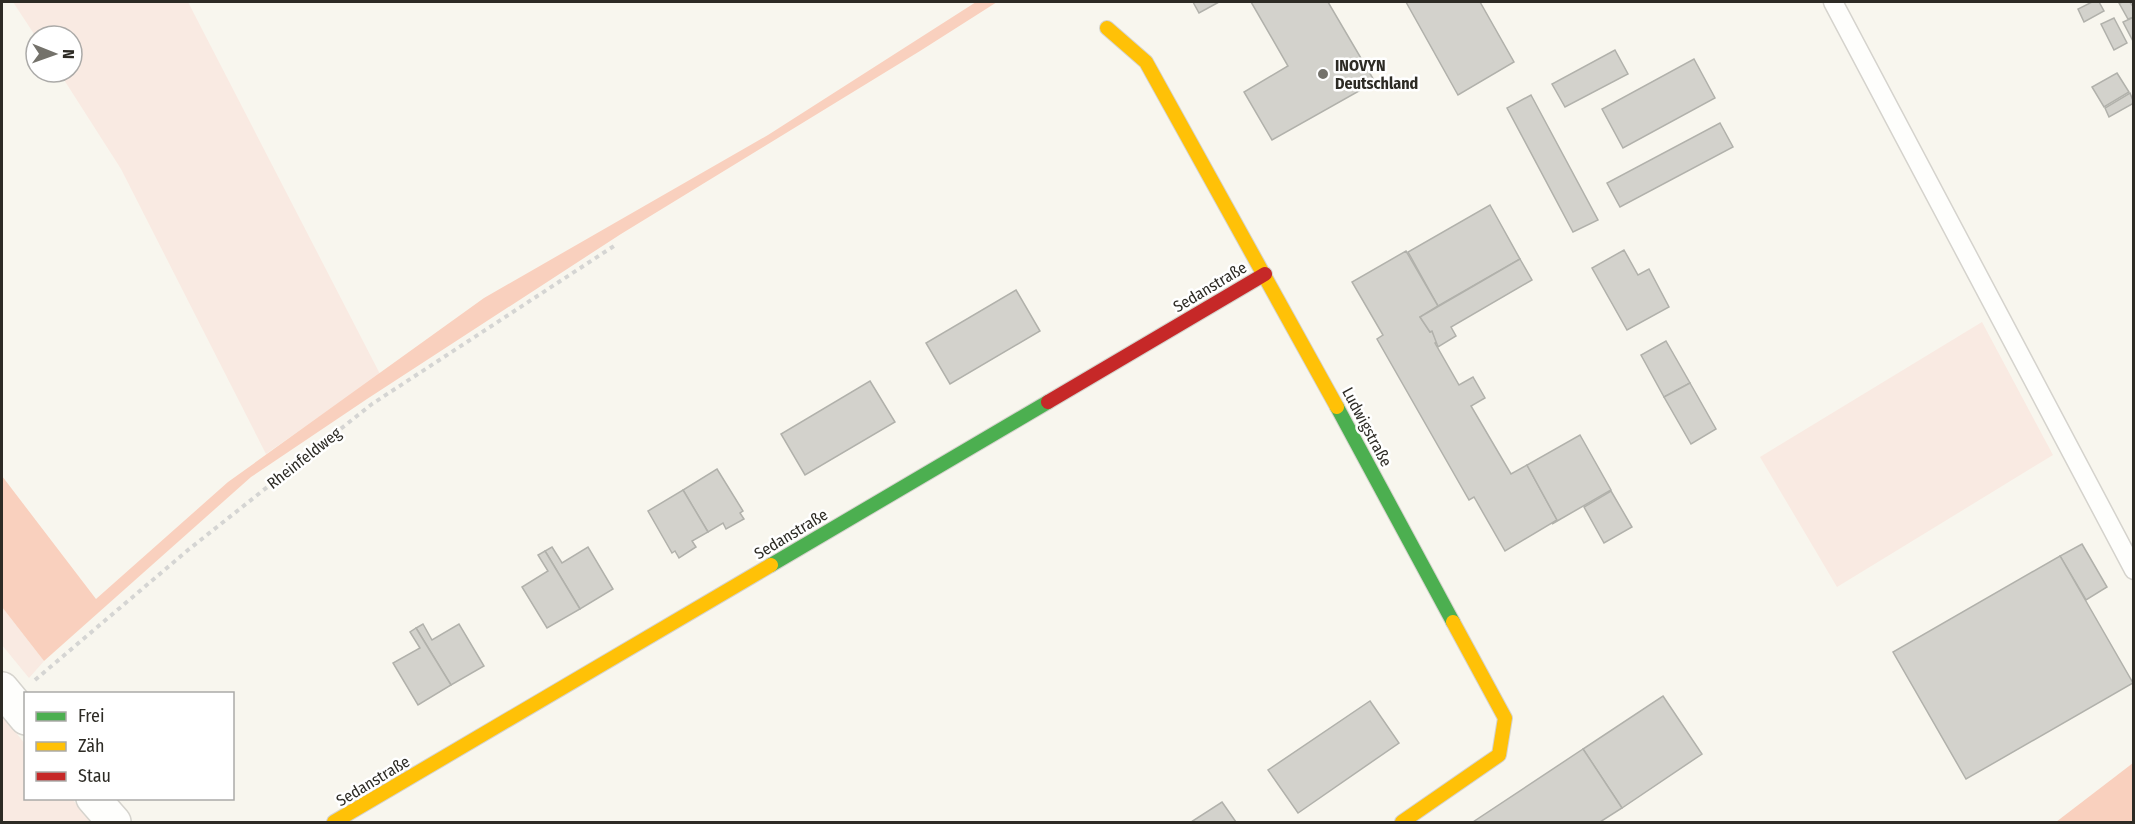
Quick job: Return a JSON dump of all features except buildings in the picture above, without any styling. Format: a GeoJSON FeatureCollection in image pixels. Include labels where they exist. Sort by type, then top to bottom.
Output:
{"type":"FeatureCollection","features":[{"type":"Feature","properties":{"kind":"street","name":"Ludwigstraße"},"geometry":{"type":"LineString","coordinates":[[1107,28],[1146,62],[1265,274],[1505,718],[1499,755],[1402,822]]}},
{"type":"Feature","properties":{"kind":"street","name":"Sedanstraße"},"geometry":{"type":"LineString","coordinates":[[334,822],[1265,274]]}},
{"type":"Feature","properties":{"kind":"street"},"geometry":{"type":"LineString","coordinates":[[95,800],[114,822]]}},
{"type":"Feature","properties":{"kind":"lane"},"geometry":{"type":"LineString","coordinates":[[1833,2],[2133,570]]}},
{"type":"Feature","properties":{"kind":"path","name":"Rheinfeldweg"},"geometry":{"type":"LineString","coordinates":[[25,692],[188,550],[372,404],[617,244]]}},
{"type":"Feature","properties":{"kind":"shaded area"},"geometry":{"type":"Polygon","coordinates":[[[13,2],[188,2],[380,374],[266,454],[121,169],[67,84],[84,84],[84,24],[27,24],[13,2]]]}},
{"type":"Feature","properties":{"kind":"shaded area"},"geometry":{"type":"Polygon","coordinates":[[[976,2],[997,2],[621,234],[251,477],[44,661],[2,607],[2,476],[96,599],[228,482],[484,298],[768,135],[976,2]]]}},
{"type":"Feature","properties":{"kind":"shaded area"},"geometry":{"type":"Polygon","coordinates":[[[1982,322],[2053,455],[1837,587],[1760,457],[1982,322]]]}},
{"type":"Feature","properties":{"kind":"shaded area"},"geometry":{"type":"Polygon","coordinates":[[[2,607],[44,661],[29,678],[2,645],[2,607]]]}},
{"type":"Feature","properties":{"kind":"shaded area"},"geometry":{"type":"Polygon","coordinates":[[[2,715],[24,743],[24,800],[73,800],[92,822],[2,822],[2,715]]]}},
{"type":"Feature","properties":{"kind":"shaded area"},"geometry":{"type":"Polygon","coordinates":[[[2133,763],[2133,822],[2056,822],[2133,763]]]}},
{"type":"Feature","properties":{"kind":"traffic: fast"},"geometry":{"type":"LineString","coordinates":[[771,565],[1048,402]]}},
{"type":"Feature","properties":{"kind":"traffic: fast"},"geometry":{"type":"LineString","coordinates":[[1337,407],[1453,622]]}},
{"type":"Feature","properties":{"kind":"traffic: slow"},"geometry":{"type":"LineString","coordinates":[[1107,28],[1146,62],[1337,407]]}},
{"type":"Feature","properties":{"kind":"traffic: slow"},"geometry":{"type":"LineString","coordinates":[[334,822],[771,565]]}},
{"type":"Feature","properties":{"kind":"traffic: slow"},"geometry":{"type":"LineString","coordinates":[[1402,822],[1499,755],[1505,718],[1453,622]]}},
{"type":"Feature","properties":{"kind":"traffic: jam"},"geometry":{"type":"LineString","coordinates":[[1048,402],[1265,274]]}},
{"type":"Feature","properties":{"kind":"place","name":"INOVYN Deutschland"},"geometry":{"type":"Point","coordinates":[1323,74]}}]}
